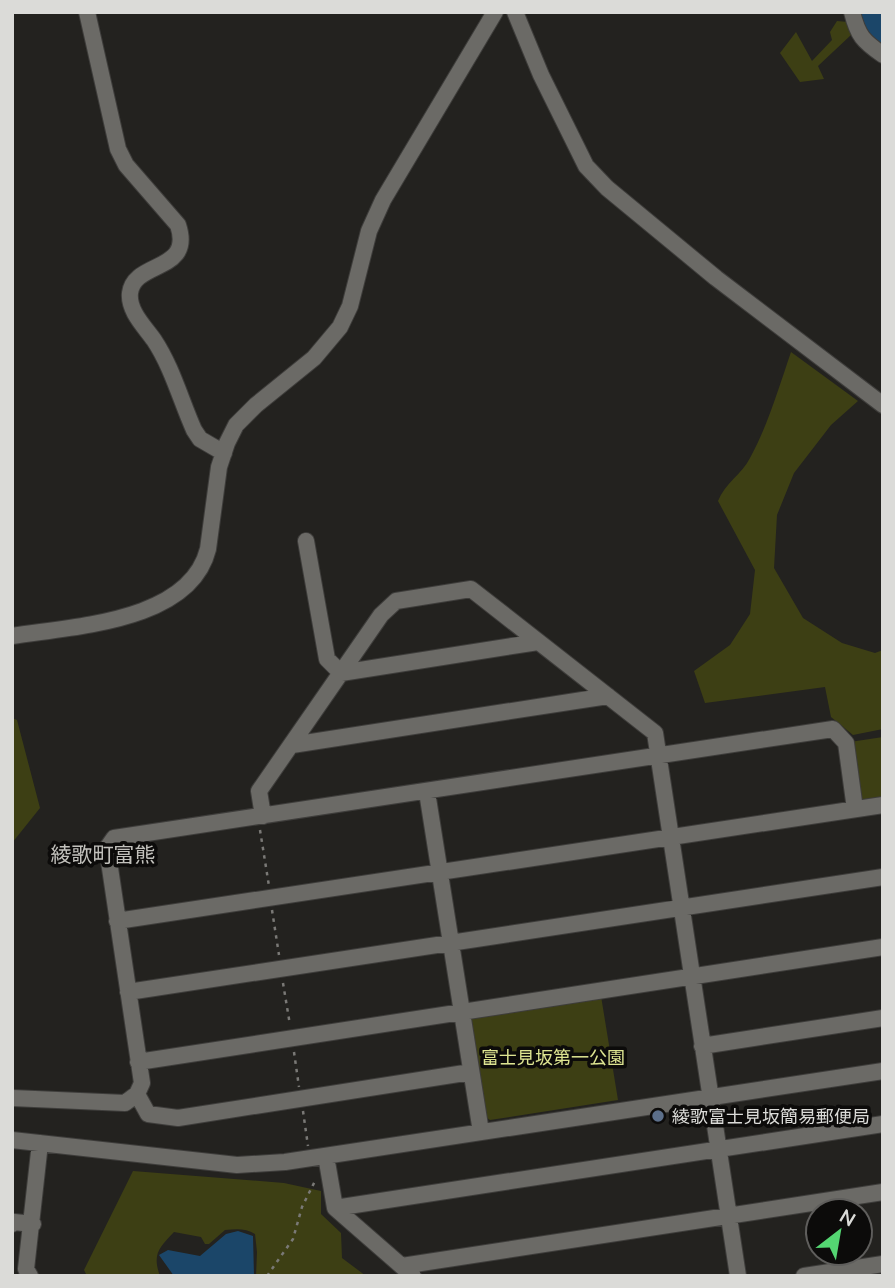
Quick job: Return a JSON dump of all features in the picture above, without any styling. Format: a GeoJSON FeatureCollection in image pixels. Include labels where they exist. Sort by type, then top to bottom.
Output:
{"type":"FeatureCollection","features":[{"type":"Feature","properties":{"kind":"street"},"geometry":{"type":"LineString","coordinates":[[12,636],[111,620],[140,612],[174,597],[189,585],[206,560],[219,467],[236,425],[256,405],[314,358],[346,316],[369,231],[383,200],[495,12]]}},
{"type":"Feature","properties":{"kind":"street"},"geometry":{"type":"LineString","coordinates":[[515,12],[546,86],[586,166],[607,188],[716,278],[883,405]]}},
{"type":"Feature","properties":{"kind":"street"},"geometry":{"type":"LineString","coordinates":[[852,12],[856,30],[864,42],[883,55]]}},
{"type":"Feature","properties":{"kind":"street"},"geometry":{"type":"LineString","coordinates":[[92,15],[118,149],[126,165],[178,225],[181,236],[179,248],[172,260],[134,282],[130,291],[131,303],[136,316],[156,342],[165,360],[194,430],[200,439],[224,453]]}},
{"type":"Feature","properties":{"kind":"street"},"geometry":{"type":"LineString","coordinates":[[306,541],[327,659],[341,673]]}},
{"type":"Feature","properties":{"kind":"street"},"geometry":{"type":"LineString","coordinates":[[261,816],[260,791],[381,615],[396,601],[471,589],[655,733],[738,1276]]}},
{"type":"Feature","properties":{"kind":"street"},"geometry":{"type":"LineString","coordinates":[[341,673],[538,642]]}},
{"type":"Feature","properties":{"kind":"street"},"geometry":{"type":"LineString","coordinates":[[292,746],[608,696]]}},
{"type":"Feature","properties":{"kind":"street"},"geometry":{"type":"LineString","coordinates":[[12,1098],[125,1103],[137,1094],[142,1083],[107,848],[114,838],[833,729],[846,743],[855,809]]}},
{"type":"Feature","properties":{"kind":"street"},"geometry":{"type":"LineString","coordinates":[[427,792],[481,1132]]}},
{"type":"Feature","properties":{"kind":"street"},"geometry":{"type":"LineString","coordinates":[[117,921],[883,805]]}},
{"type":"Feature","properties":{"kind":"street"},"geometry":{"type":"LineString","coordinates":[[128,992],[883,877]]}},
{"type":"Feature","properties":{"kind":"street"},"geometry":{"type":"LineString","coordinates":[[138,1062],[883,947]]}},
{"type":"Feature","properties":{"kind":"street"},"geometry":{"type":"LineString","coordinates":[[702,1046],[883,1018]]}},
{"type":"Feature","properties":{"kind":"street"},"geometry":{"type":"LineString","coordinates":[[12,1140],[237,1165],[319,1157],[883,1070]]}},
{"type":"Feature","properties":{"kind":"street"},"geometry":{"type":"LineString","coordinates":[[137,1094],[148,1114],[178,1118],[471,1072]]}},
{"type":"Feature","properties":{"kind":"street"},"geometry":{"type":"LineString","coordinates":[[335,1208],[883,1124]]}},
{"type":"Feature","properties":{"kind":"street"},"geometry":{"type":"LineString","coordinates":[[30,1276],[26,1269],[40,1143]]}},
{"type":"Feature","properties":{"kind":"street"},"geometry":{"type":"LineString","coordinates":[[319,1157],[335,1208],[407,1271],[883,1192]]}},
{"type":"Feature","properties":{"kind":"street"},"geometry":{"type":"LineString","coordinates":[[12,1224],[33,1224]]}},
{"type":"Feature","properties":{"kind":"street"},"geometry":{"type":"LineString","coordinates":[[804,1276],[883,1264]]}},
{"type":"Feature","properties":{"kind":"path"},"geometry":{"type":"LineString","coordinates":[[261,816],[301,1099],[319,1157],[319,1172],[302,1207],[293,1239],[267,1276]]}},
{"type":"Feature","properties":{"kind":"green space"},"geometry":{"type":"Polygon","coordinates":[[[837,21],[848,22],[851,35],[818,66],[824,79],[800,82],[780,53],[796,32],[812,61],[832,40],[830,32],[837,21]]]}},
{"type":"Feature","properties":{"kind":"green space"},"geometry":{"type":"Polygon","coordinates":[[[791,352],[858,401],[831,425],[794,473],[777,515],[774,568],[803,618],[842,643],[875,653],[883,650],[883,729],[853,735],[831,717],[825,687],[705,703],[694,671],[730,645],[750,614],[755,570],[718,501],[747,464],[773,406],[791,352]]]}},
{"type":"Feature","properties":{"kind":"green space"},"geometry":{"type":"Polygon","coordinates":[[[12,718],[17,720],[40,808],[12,843],[12,718]]]}},
{"type":"Feature","properties":{"kind":"green space"},"geometry":{"type":"Polygon","coordinates":[[[883,737],[883,799],[865,802],[858,798],[850,742],[883,737]]]}},
{"type":"Feature","properties":{"kind":"green space","name":"富士見坂第一公園"},"geometry":{"type":"Polygon","coordinates":[[[601,996],[618,1100],[490,1120],[484,1116],[468,1023],[473,1016],[601,996]]]}},
{"type":"Feature","properties":{"kind":"green space"},"geometry":{"type":"Polygon","coordinates":[[[133,1171],[284,1183],[321,1191],[321,1214],[341,1233],[342,1258],[366,1276],[256,1276],[255,1234],[237,1229],[225,1230],[209,1244],[205,1244],[201,1237],[174,1232],[158,1252],[160,1276],[87,1276],[84,1270],[133,1171]]]}},
{"type":"Feature","properties":{"kind":"water"},"geometry":{"type":"Polygon","coordinates":[[[238,1231],[253,1236],[254,1276],[174,1276],[159,1255],[168,1250],[200,1256],[226,1234],[238,1231]]]}},
{"type":"Feature","properties":{"kind":"waterway"},"geometry":{"type":"LineString","coordinates":[[869,12],[874,27],[883,35]]}},
{"type":"Feature","properties":{"kind":"place","name":"綾歌富士見坂簡易郵便局"},"geometry":{"type":"Point","coordinates":[658,1116]}},
{"type":"Feature","properties":{"kind":"district","name":"綾歌町富熊"},"geometry":{"type":"Point","coordinates":[103,854]}}]}
